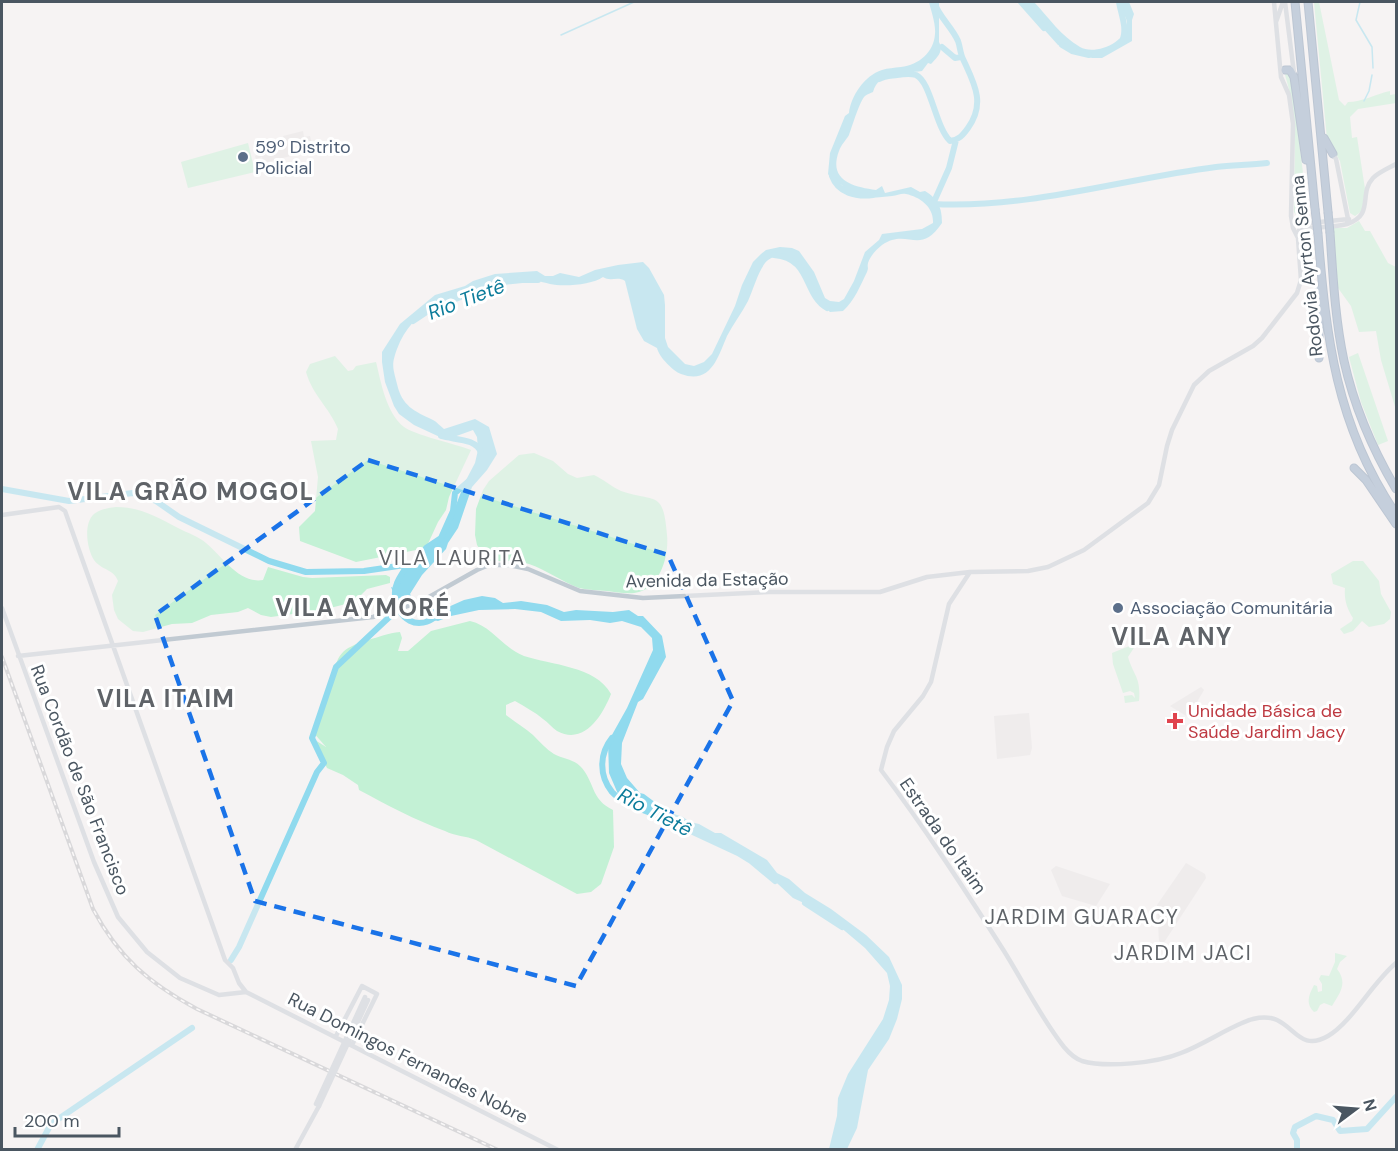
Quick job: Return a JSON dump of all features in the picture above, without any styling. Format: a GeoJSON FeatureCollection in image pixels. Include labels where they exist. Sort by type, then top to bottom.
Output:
{"type":"FeatureCollection","features":[{"type":"Feature","properties":{"kind":"highway","name":"Rodovia Ayrton Senna"},"geometry":{"type":"LineString","coordinates":[[1295,2],[1325,316],[1331,354],[1344,408],[1363,456],[1396,514]]}},
{"type":"Feature","properties":{"kind":"highway","name":"Rodovia Ayrton Senna"},"geometry":{"type":"LineString","coordinates":[[1308,2],[1338,324],[1344,363],[1361,417],[1396,489]]}},
{"type":"Feature","properties":{"kind":"highway"},"geometry":{"type":"LineString","coordinates":[[1314,63],[1318,76],[1325,143],[1333,154]]}},
{"type":"Feature","properties":{"kind":"highway"},"geometry":{"type":"LineString","coordinates":[[1283,73],[1291,71],[1294,77],[1304,148],[1312,174]]}},
{"type":"Feature","properties":{"kind":"highway"},"geometry":{"type":"LineString","coordinates":[[1323,159],[1328,153],[1333,154]]}},
{"type":"Feature","properties":{"kind":"highway"},"geometry":{"type":"LineString","coordinates":[[1319,358],[1318,304],[1321,270]]}},
{"type":"Feature","properties":{"kind":"highway"},"geometry":{"type":"LineString","coordinates":[[1354,468],[1366,480],[1396,524]]}},
{"type":"Feature","properties":{"kind":"street"},"geometry":{"type":"LineString","coordinates":[[1274,2],[1275,24],[1293,124],[1291,210],[1292,222],[1298,238]]}},
{"type":"Feature","properties":{"kind":"street"},"geometry":{"type":"LineString","coordinates":[[1275,24],[1284,2]]}},
{"type":"Feature","properties":{"kind":"street"},"geometry":{"type":"LineString","coordinates":[[1284,2],[1294,77]]}},
{"type":"Feature","properties":{"kind":"street"},"geometry":{"type":"LineString","coordinates":[[1283,73],[1293,61]]}},
{"type":"Feature","properties":{"kind":"street"},"geometry":{"type":"LineString","coordinates":[[1333,154],[1336,159],[1348,221]]}},
{"type":"Feature","properties":{"kind":"street"},"geometry":{"type":"LineString","coordinates":[[1292,222],[1301,226],[1357,218],[1365,210],[1368,189],[1373,178],[1396,164]]}},
{"type":"Feature","properties":{"kind":"street","name":"Rodovia Ayrton Senna"},"geometry":{"type":"LineString","coordinates":[[1339,221],[1346,208]]}},
{"type":"Feature","properties":{"kind":"street"},"geometry":{"type":"LineString","coordinates":[[1291,210],[1301,226]]}},
{"type":"Feature","properties":{"kind":"street"},"geometry":{"type":"LineString","coordinates":[[1301,226],[1348,221]]}},
{"type":"Feature","properties":{"kind":"street"},"geometry":{"type":"LineString","coordinates":[[1298,238],[1301,226]]}},
{"type":"Feature","properties":{"kind":"street","name":"Avenida da Estação"},"geometry":{"type":"LineString","coordinates":[[18,656],[365,618],[390,613],[420,602],[477,570],[494,565],[528,569],[580,591],[643,598],[769,592],[880,592],[927,578],[970,572],[1028,571],[1048,567],[1083,550],[1148,503],[1159,485],[1172,430],[1194,385],[1209,371],[1253,346],[1262,338],[1297,293],[1300,280],[1298,238]]}},
{"type":"Feature","properties":{"kind":"street","name":"Rua Domingos Fernandes Nobre"},"geometry":{"type":"LineString","coordinates":[[2,515],[63,508],[230,965],[246,992],[558,1149]]}},
{"type":"Feature","properties":{"kind":"street","name":"Estrada do Itaim"},"geometry":{"type":"LineString","coordinates":[[970,572],[949,604],[932,682],[894,731],[881,771],[979,911],[1054,1034],[1069,1053],[1079,1059],[1103,1064],[1171,1056],[1244,1022],[1261,1018],[1277,1020],[1296,1036],[1305,1040],[1323,1038],[1341,1026],[1377,980],[1396,963]]}},
{"type":"Feature","properties":{"kind":"street","name":"Rua Cordão de São Francisco"},"geometry":{"type":"LineString","coordinates":[[2,608],[94,862],[118,917],[132,936],[163,966],[180,978],[209,992],[225,995],[235,993]]}},
{"type":"Feature","properties":{"kind":"street"},"geometry":{"type":"LineString","coordinates":[[235,993],[239,983]]}},
{"type":"Feature","properties":{"kind":"street"},"geometry":{"type":"LineString","coordinates":[[336,1036],[362,986],[376,994]]}},
{"type":"Feature","properties":{"kind":"street"},"geometry":{"type":"LineString","coordinates":[[295,1149],[318,1105],[369,990]]}},
{"type":"Feature","properties":{"kind":"street"},"geometry":{"type":"LineString","coordinates":[[235,993],[246,992]]}},
{"type":"Feature","properties":{"kind":"street"},"geometry":{"type":"LineString","coordinates":[[366,999],[376,994]]}},
{"type":"Feature","properties":{"kind":"street"},"geometry":{"type":"LineString","coordinates":[[352,1045],[376,994]]}},
{"type":"Feature","properties":{"kind":"highlighted area"},"geometry":{"type":"Polygon","coordinates":[[[368,460],[668,555],[733,701],[576,986],[255,901],[155,615],[368,460]]]}},
{"type":"Feature","properties":{"kind":"shaded area"},"geometry":{"type":"Polygon","coordinates":[[[303,131],[304,137],[310,136],[312,144],[309,142],[291,147],[291,150],[312,145],[313,150],[264,163],[262,157],[256,159],[256,150],[289,142],[285,141],[283,136],[303,131]]]}},
{"type":"Feature","properties":{"kind":"shaded area"},"geometry":{"type":"Polygon","coordinates":[[[1201,687],[1204,690],[1188,717],[1170,706],[1201,687]]]}},
{"type":"Feature","properties":{"kind":"shaded area"},"geometry":{"type":"Polygon","coordinates":[[[1029,713],[1032,748],[1030,755],[997,759],[994,716],[1029,713]]]}},
{"type":"Feature","properties":{"kind":"shaded area"},"geometry":{"type":"Polygon","coordinates":[[[1186,863],[1205,874],[1206,878],[1163,944],[1159,941],[1157,905],[1186,863]]]}},
{"type":"Feature","properties":{"kind":"shaded area"},"geometry":{"type":"Polygon","coordinates":[[[1056,866],[1110,884],[1096,906],[1062,896],[1051,870],[1056,866]]]}},
{"type":"Feature","properties":{"kind":"green space"},"geometry":{"type":"Polygon","coordinates":[[[1314,2],[1319,2],[1339,100],[1345,106],[1348,102],[1390,91],[1390,95],[1396,94],[1396,103],[1358,109],[1350,117],[1352,138],[1357,137],[1365,189],[1362,211],[1355,216],[1350,213],[1340,161],[1327,139],[1314,2]]]}},
{"type":"Feature","properties":{"kind":"green space"},"geometry":{"type":"Polygon","coordinates":[[[1287,73],[1291,75],[1309,222],[1301,221],[1294,212],[1295,143],[1293,110],[1285,75],[1287,73]]]}},
{"type":"Feature","properties":{"kind":"green space"},"geometry":{"type":"Polygon","coordinates":[[[248,143],[255,172],[188,188],[181,162],[248,143]]]}},
{"type":"Feature","properties":{"kind":"green space"},"geometry":{"type":"Polygon","coordinates":[[[1359,221],[1365,231],[1370,231],[1388,263],[1396,267],[1396,410],[1381,360],[1376,331],[1359,332],[1351,306],[1338,288],[1333,228],[1347,228],[1359,221]]]}},
{"type":"Feature","properties":{"kind":"green space"},"geometry":{"type":"Polygon","coordinates":[[[1358,353],[1388,441],[1378,445],[1361,402],[1349,357],[1358,353]]]}},
{"type":"Feature","properties":{"kind":"green space"},"geometry":{"type":"Polygon","coordinates":[[[335,356],[348,371],[353,370],[356,366],[376,362],[389,406],[404,427],[471,450],[449,497],[446,510],[426,548],[356,562],[300,541],[299,527],[315,511],[318,477],[311,441],[336,440],[338,429],[306,372],[310,364],[335,356]]]}},
{"type":"Feature","properties":{"kind":"green space"},"geometry":{"type":"Polygon","coordinates":[[[534,453],[553,461],[568,474],[577,478],[594,475],[621,491],[656,500],[660,504],[665,520],[667,551],[662,568],[653,583],[639,592],[631,593],[586,589],[579,588],[529,564],[514,561],[488,561],[477,545],[475,535],[476,509],[483,490],[489,481],[519,455],[534,453]]]}},
{"type":"Feature","properties":{"kind":"green space"},"geometry":{"type":"Polygon","coordinates":[[[116,507],[148,513],[196,536],[246,578],[263,580],[268,567],[312,578],[386,575],[390,577],[390,583],[367,589],[354,602],[322,610],[271,617],[248,608],[238,612],[211,615],[192,623],[172,624],[143,632],[133,631],[118,619],[114,610],[112,595],[118,581],[116,577],[94,560],[88,543],[88,524],[94,514],[116,507]]]}},
{"type":"Feature","properties":{"kind":"green space"},"geometry":{"type":"Polygon","coordinates":[[[1353,561],[1363,561],[1379,581],[1381,594],[1391,612],[1390,619],[1384,624],[1369,627],[1362,621],[1353,631],[1344,634],[1340,629],[1353,618],[1346,604],[1345,588],[1333,584],[1331,574],[1353,561]]]}},
{"type":"Feature","properties":{"kind":"green space"},"geometry":{"type":"Polygon","coordinates":[[[470,621],[485,627],[510,648],[524,656],[584,672],[604,685],[611,694],[592,726],[576,734],[567,735],[557,731],[537,714],[515,701],[506,705],[506,715],[530,732],[548,750],[580,766],[600,801],[613,810],[614,847],[601,884],[591,892],[577,894],[476,840],[449,833],[423,822],[359,790],[358,785],[327,768],[312,738],[326,747],[312,731],[329,693],[338,659],[351,646],[400,632],[402,638],[398,651],[408,651],[431,631],[470,621]]]}},
{"type":"Feature","properties":{"kind":"green space"},"geometry":{"type":"Polygon","coordinates":[[[1137,643],[1128,657],[1138,682],[1139,701],[1125,703],[1124,696],[1132,695],[1135,698],[1134,693],[1130,691],[1123,693],[1113,664],[1112,653],[1137,643]]]}},
{"type":"Feature","properties":{"kind":"green space"},"geometry":{"type":"Polygon","coordinates":[[[1335,953],[1347,956],[1340,962],[1337,969],[1342,979],[1342,988],[1332,1006],[1324,1003],[1314,1012],[1309,1002],[1311,992],[1314,985],[1317,986],[1318,992],[1322,991],[1319,979],[1321,975],[1329,976],[1335,962],[1335,953]]]}},
{"type":"Feature","properties":{"kind":"water","name":"Rio Tietê"},"geometry":{"type":"Polygon","coordinates":[[[929,2],[939,2],[941,49],[939,54],[922,71],[886,76],[876,85],[873,92],[863,98],[836,161],[837,169],[844,180],[859,187],[876,190],[882,186],[885,193],[911,187],[920,192],[925,191],[938,204],[942,223],[927,238],[891,240],[880,247],[869,260],[867,272],[857,293],[843,311],[830,312],[795,262],[788,257],[775,256],[762,267],[748,301],[729,332],[712,367],[700,376],[691,376],[674,370],[663,359],[657,348],[644,341],[637,329],[625,281],[603,277],[585,284],[562,285],[518,278],[459,296],[422,314],[404,335],[393,363],[399,391],[410,407],[444,429],[475,419],[489,427],[497,454],[472,487],[458,528],[446,549],[422,575],[410,594],[419,609],[446,608],[464,600],[482,596],[495,598],[503,603],[521,601],[547,605],[564,612],[629,610],[638,616],[643,616],[662,636],[666,657],[643,699],[638,702],[622,743],[621,764],[627,778],[640,793],[668,812],[715,833],[721,833],[767,860],[777,873],[789,879],[805,893],[866,935],[889,957],[902,985],[902,999],[897,1019],[889,1039],[868,1070],[857,1128],[847,1149],[829,1149],[837,1116],[838,1098],[848,1074],[883,1019],[889,1000],[890,986],[887,973],[865,948],[839,926],[817,909],[793,898],[764,871],[728,846],[666,821],[629,803],[618,794],[609,773],[608,742],[627,708],[653,650],[652,638],[641,627],[622,621],[610,623],[590,620],[561,621],[541,612],[515,609],[479,610],[438,621],[433,620],[430,615],[415,610],[409,602],[395,597],[391,587],[396,589],[398,586],[402,568],[419,557],[426,548],[436,544],[445,533],[475,463],[478,450],[477,437],[473,430],[451,438],[442,438],[414,425],[399,414],[385,382],[382,352],[400,324],[435,295],[495,274],[537,271],[545,276],[560,273],[579,277],[595,270],[643,262],[649,268],[664,295],[665,338],[668,347],[685,364],[694,366],[704,362],[712,354],[753,262],[766,250],[780,247],[799,251],[814,272],[825,298],[839,302],[844,299],[865,252],[879,240],[882,234],[922,229],[933,223],[929,208],[911,195],[874,198],[850,195],[845,193],[842,185],[834,183],[828,174],[830,153],[845,116],[849,113],[852,100],[864,82],[882,70],[914,64],[929,52],[934,41],[935,30],[929,2]]]}},
{"type":"Feature","properties":{"kind":"water"},"geometry":{"type":"Polygon","coordinates":[[[1022,2],[1034,2],[1067,38],[1080,47],[1094,50],[1110,45],[1122,36],[1127,22],[1117,2],[1129,2],[1134,14],[1132,41],[1102,58],[1092,58],[1058,45],[1040,25],[1037,17],[1022,2]]]}},
{"type":"Feature","properties":{"kind":"waterway"},"geometry":{"type":"LineString","coordinates":[[561,35],[634,2]]}},
{"type":"Feature","properties":{"kind":"waterway","name":"Rio Tietê"},"geometry":{"type":"LineString","coordinates":[[879,79],[904,74],[916,75],[926,86],[940,125],[950,141],[956,140],[968,128],[976,110],[974,85],[958,41],[934,2]]}},
{"type":"Feature","properties":{"kind":"waterway","name":"Rio Tietê"},"geometry":{"type":"LineString","coordinates":[[1021,2],[1044,28]]}},
{"type":"Feature","properties":{"kind":"waterway","name":"Rio Tietê"},"geometry":{"type":"LineString","coordinates":[[1119,2],[1124,25],[1123,39]]}},
{"type":"Feature","properties":{"kind":"waterway"},"geometry":{"type":"LineString","coordinates":[[1360,2],[1356,20],[1372,47],[1373,68]]}},
{"type":"Feature","properties":{"kind":"waterway","name":"Rio Tietê"},"geometry":{"type":"LineString","coordinates":[[1062,45],[1072,51],[1089,55]]}},
{"type":"Feature","properties":{"kind":"waterway"},"geometry":{"type":"LineString","coordinates":[[942,47],[955,58],[961,57]]}},
{"type":"Feature","properties":{"kind":"waterway"},"geometry":{"type":"LineString","coordinates":[[1364,101],[1369,91],[1372,75]]}},
{"type":"Feature","properties":{"kind":"waterway"},"geometry":{"type":"LineString","coordinates":[[956,140],[949,168],[933,204],[969,204],[1040,198],[1181,172],[1267,163]]}},
{"type":"Feature","properties":{"kind":"waterway","name":"Rio Tietê"},"geometry":{"type":"LineString","coordinates":[[832,176],[835,182],[848,193],[873,195]]}},
{"type":"Feature","properties":{"kind":"waterway","name":"Rio Tietê"},"geometry":{"type":"LineString","coordinates":[[774,255],[795,263],[801,269],[819,302],[827,308]]}},
{"type":"Feature","properties":{"kind":"waterway","name":"Rio Tietê"},"geometry":{"type":"LineString","coordinates":[[503,282],[538,280]]}},
{"type":"Feature","properties":{"kind":"waterway","name":"Rio Tietê"},"geometry":{"type":"LineString","coordinates":[[413,321],[431,309],[485,287]]}},
{"type":"Feature","properties":{"kind":"waterway","name":"Rio Tietê"},"geometry":{"type":"LineString","coordinates":[[441,436],[470,442],[479,448],[481,453]]}},
{"type":"Feature","properties":{"kind":"waterway","name":"Rio Tietê"},"geometry":{"type":"LineString","coordinates":[[424,554],[426,548],[441,538],[453,511],[455,493],[470,480]]}},
{"type":"Feature","properties":{"kind":"waterway"},"geometry":{"type":"LineString","coordinates":[[2,489],[69,501],[133,493],[156,501],[179,517],[269,561],[306,572],[364,571],[405,565]]}},
{"type":"Feature","properties":{"kind":"waterway","name":"Rio Tietê"},"geometry":{"type":"LineString","coordinates":[[405,569],[395,588],[397,604],[404,617],[416,623],[423,623],[438,615]]}},
{"type":"Feature","properties":{"kind":"waterway"},"geometry":{"type":"LineString","coordinates":[[231,960],[239,947],[317,772],[324,763],[312,738],[336,667],[399,608]]}},
{"type":"Feature","properties":{"kind":"waterway","name":"Rio Tietê"},"geometry":{"type":"LineString","coordinates":[[612,738],[605,751],[602,765],[608,786],[621,799],[655,815]]}},
{"type":"Feature","properties":{"kind":"waterway","name":"Rio Tietê"},"geometry":{"type":"LineString","coordinates":[[667,820],[738,853],[775,881]]}},
{"type":"Feature","properties":{"kind":"waterway","name":"Rio Tietê"},"geometry":{"type":"LineString","coordinates":[[805,903],[842,927]]}},
{"type":"Feature","properties":{"kind":"waterway"},"geometry":{"type":"LineString","coordinates":[[37,1150],[51,1124],[192,1028]]}},
{"type":"Feature","properties":{"kind":"waterway"},"geometry":{"type":"LineString","coordinates":[[1297,1150],[1297,1140],[1293,1133],[1295,1127],[1316,1116],[1333,1120],[1340,1131],[1367,1129],[1396,1097]]}},
{"type":"Feature","properties":{"kind":"railway"},"geometry":{"type":"LineString","coordinates":[[2,657],[93,909],[113,942],[137,968],[164,989],[197,1009],[498,1150]]}},
{"type":"Feature","properties":{"kind":"place","name":"59º Distrito Policial"},"geometry":{"type":"Point","coordinates":[243,157]}},
{"type":"Feature","properties":{"kind":"place","name":"Associação Comunitária"},"geometry":{"type":"Point","coordinates":[1118,608]}},
{"type":"Feature","properties":{"kind":"place","name":"Unidade Básica de Saúde Jardim Jacy"},"geometry":{"type":"Point","coordinates":[1175,721]}},
{"type":"Feature","properties":{"kind":"district","name":"VILA GRÃO MOGOL"},"geometry":{"type":"Point","coordinates":[191,492]}},
{"type":"Feature","properties":{"kind":"district","name":"VILA LAURITA"},"geometry":{"type":"Point","coordinates":[452,558]}},
{"type":"Feature","properties":{"kind":"district","name":"VILA AYMORÉ"},"geometry":{"type":"Point","coordinates":[363,608]}},
{"type":"Feature","properties":{"kind":"district","name":"VILA ANY"},"geometry":{"type":"Point","coordinates":[1172,637]}},
{"type":"Feature","properties":{"kind":"district","name":"VILA ITAIM"},"geometry":{"type":"Point","coordinates":[166,699]}},
{"type":"Feature","properties":{"kind":"district","name":"JARDIM GUARACY"},"geometry":{"type":"Point","coordinates":[1082,917]}},
{"type":"Feature","properties":{"kind":"district","name":"JARDIM JACI"},"geometry":{"type":"Point","coordinates":[1183,953]}}]}
